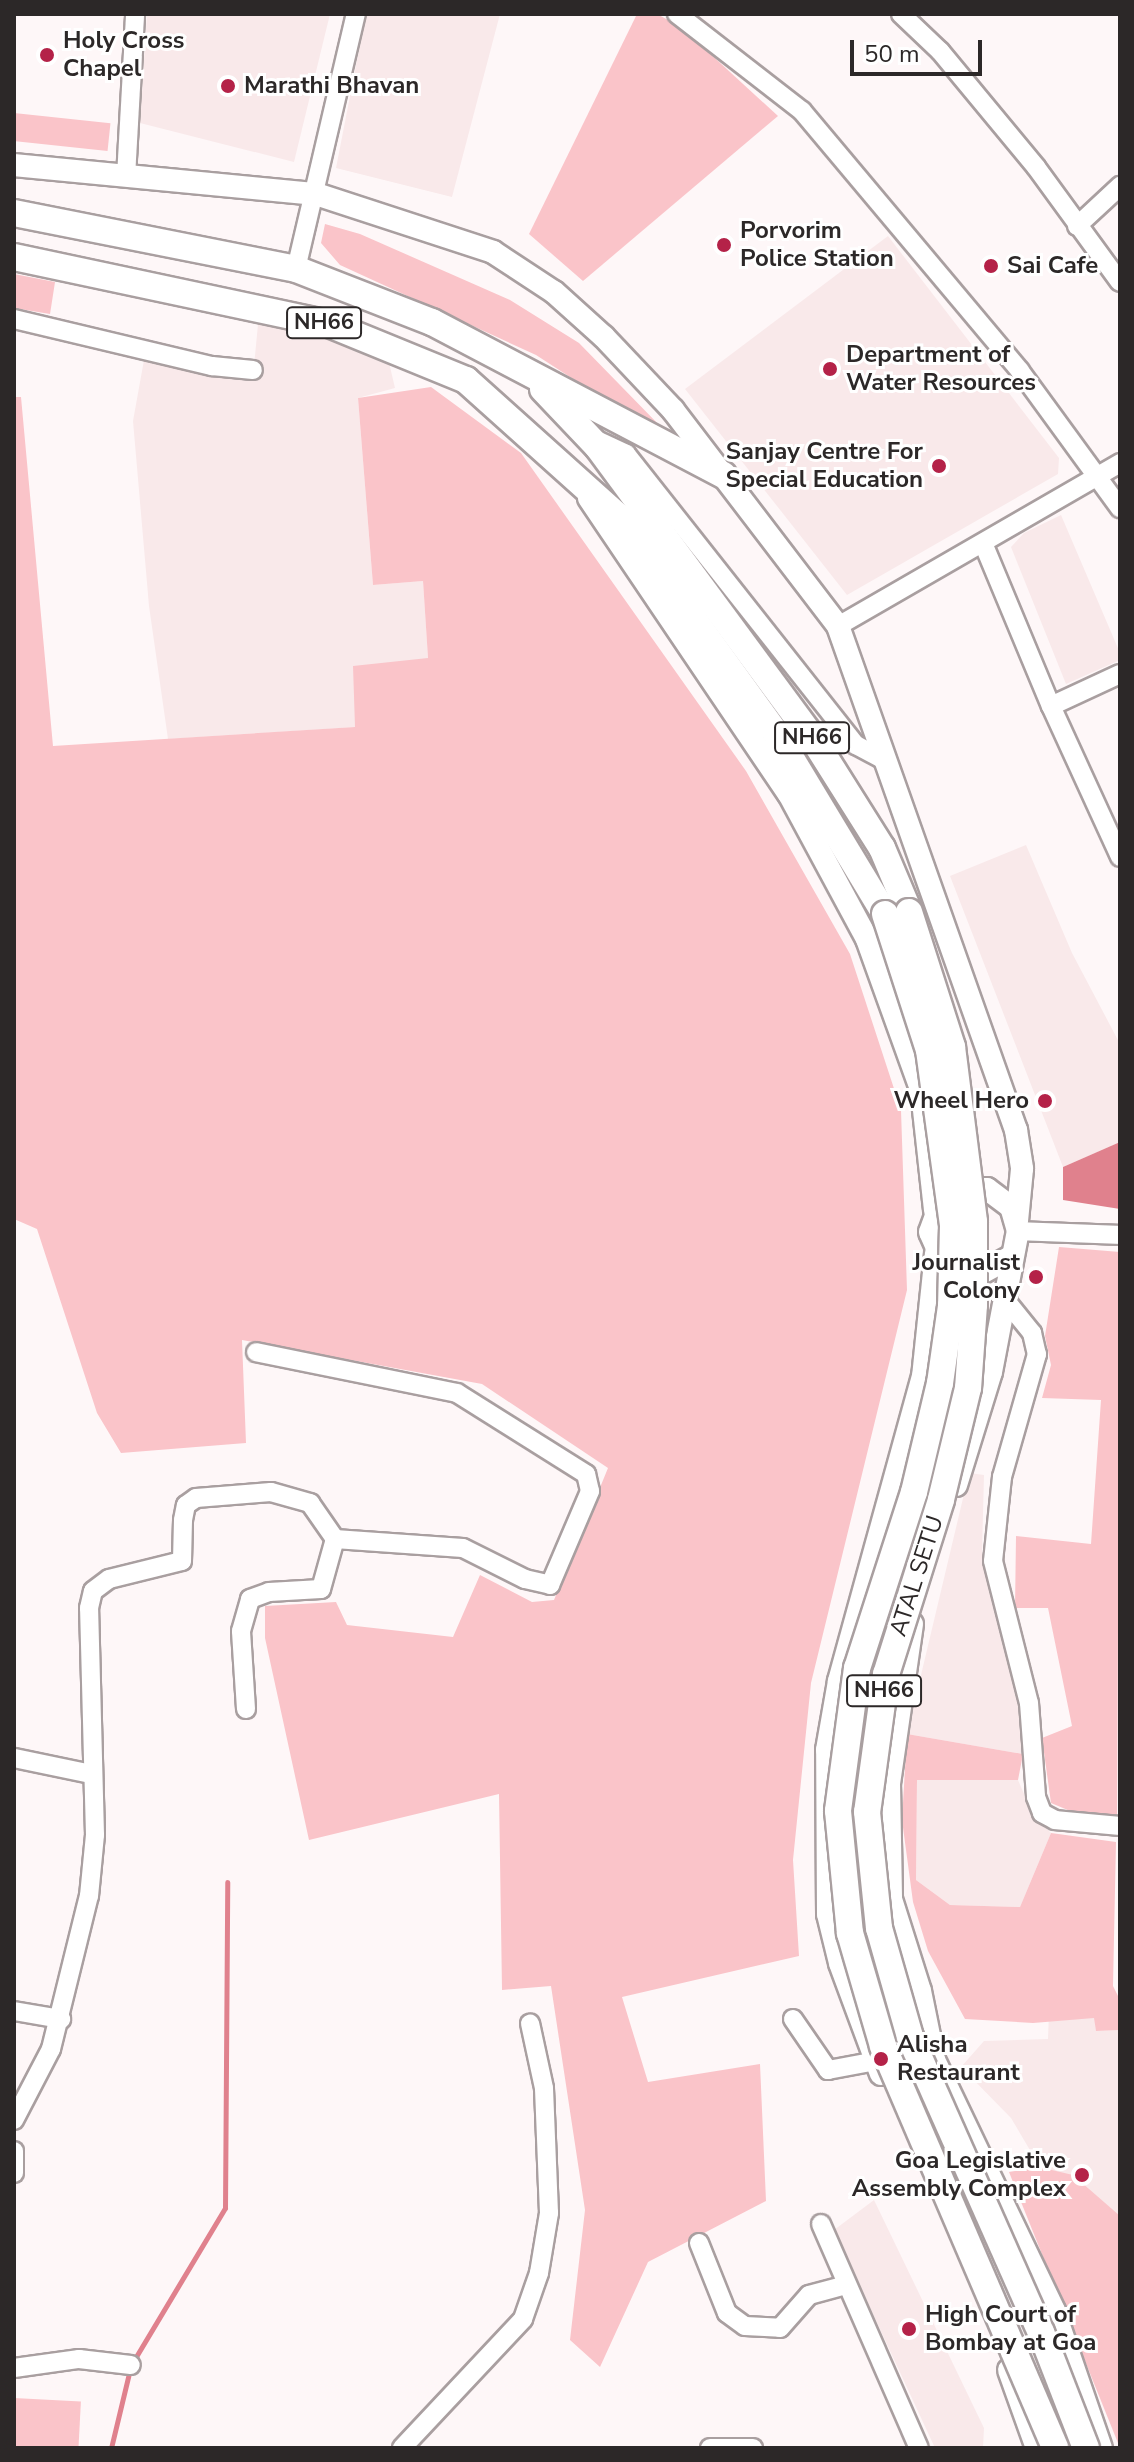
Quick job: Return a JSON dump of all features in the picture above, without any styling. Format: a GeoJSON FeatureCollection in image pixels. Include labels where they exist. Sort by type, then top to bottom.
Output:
{"type":"FeatureCollection","features":[{"type":"Feature","properties":{"kind":"highway"},"geometry":{"type":"LineString","coordinates":[[14,213],[296,269]]}},
{"type":"Feature","properties":{"kind":"highway","name":"NH66"},"geometry":{"type":"LineString","coordinates":[[14,257],[329,324],[466,380],[585,493],[622,520],[777,735],[897,913]]}},
{"type":"Feature","properties":{"kind":"highway","name":"NH66"},"geometry":{"type":"LineString","coordinates":[[296,269],[432,322],[525,371],[588,436],[812,737],[882,848],[897,913]]}},
{"type":"Feature","properties":{"kind":"highway"},"geometry":{"type":"LineString","coordinates":[[525,371],[723,475]]}},
{"type":"Feature","properties":{"kind":"highway","name":"ATAL SETU"},"geometry":{"type":"LineString","coordinates":[[897,913],[929,1050],[953,1226],[951,1306],[940,1383],[914,1492],[857,1668],[838,1811],[850,1933],[883,2046],[1015,2343],[1055,2448]]}},
{"type":"Feature","properties":{"kind":"highway","name":"ATAL SETU"},"geometry":{"type":"LineString","coordinates":[[897,913],[952,1047],[974,1222],[974,1305],[968,1388],[941,1500],[886,1674],[867,1812],[879,1928],[910,2037],[1041,2332],[1086,2448]]}},
{"type":"Feature","properties":{"kind":"main road"},"geometry":{"type":"LineString","coordinates":[[14,165],[316,194],[493,252],[554,292],[673,410],[838,626],[884,760],[900,793],[1016,1130],[1022,1169],[1018,1226],[1009,1258],[1007,1302],[991,1372],[910,1630],[889,1783],[891,1899],[920,1991],[934,2060],[1054,2311],[1101,2448]]}},
{"type":"Feature","properties":{"kind":"main road"},"geometry":{"type":"LineString","coordinates":[[585,493],[789,794],[867,939],[922,1092],[935,1210],[930,1232],[936,1254],[923,1377],[839,1681],[827,1750],[828,1914],[876,2061],[1006,2360],[1037,2448]]}},
{"type":"Feature","properties":{"kind":"main road"},"geometry":{"type":"LineString","coordinates":[[935,1210],[957,1191],[977,1187],[1004,1199],[1018,1226]]}},
{"type":"Feature","properties":{"kind":"main road"},"geometry":{"type":"LineString","coordinates":[[936,1254],[954,1271],[978,1275],[1009,1258]]}},
{"type":"Feature","properties":{"kind":"street"},"geometry":{"type":"LineString","coordinates":[[126,177],[135,14]]}},
{"type":"Feature","properties":{"kind":"street"},"geometry":{"type":"LineString","coordinates":[[296,269],[356,14]]}},
{"type":"Feature","properties":{"kind":"street"},"geometry":{"type":"LineString","coordinates":[[677,14],[802,111],[1001,348],[1120,508]]}},
{"type":"Feature","properties":{"kind":"street"},"geometry":{"type":"LineString","coordinates":[[901,14],[940,51],[1036,167],[1120,282]]}},
{"type":"Feature","properties":{"kind":"street"},"geometry":{"type":"LineString","coordinates":[[1077,226],[1120,186]]}},
{"type":"Feature","properties":{"kind":"street"},"geometry":{"type":"LineString","coordinates":[[14,319],[212,366],[253,370]]}},
{"type":"Feature","properties":{"kind":"street"},"geometry":{"type":"LineString","coordinates":[[588,436],[626,454],[856,745],[884,760]]}},
{"type":"Feature","properties":{"kind":"street"},"geometry":{"type":"LineString","coordinates":[[838,626],[1120,463]]}},
{"type":"Feature","properties":{"kind":"street"},"geometry":{"type":"LineString","coordinates":[[983,543],[1051,706],[1120,857]]}},
{"type":"Feature","properties":{"kind":"street"},"geometry":{"type":"LineString","coordinates":[[1051,706],[1120,674]]}},
{"type":"Feature","properties":{"kind":"street"},"geometry":{"type":"LineString","coordinates":[[1018,1226],[1120,1235]]}},
{"type":"Feature","properties":{"kind":"street"},"geometry":{"type":"LineString","coordinates":[[1007,1302],[1032,1333],[1037,1354],[1002,1477],[993,1561],[1029,1703],[1036,1797],[1042,1813],[1055,1820],[1120,1826]]}},
{"type":"Feature","properties":{"kind":"street"},"geometry":{"type":"LineString","coordinates":[[256,1352],[457,1393],[586,1474],[590,1491],[550,1585],[525,1579],[463,1548],[335,1539]]}},
{"type":"Feature","properties":{"kind":"street"},"geometry":{"type":"LineString","coordinates":[[14,2120],[61,2019],[89,1896],[95,1835],[91,1774],[93,1591],[109,1579],[182,1561],[186,1505],[196,1498],[271,1492],[297,1496],[310,1503],[335,1539]]}},
{"type":"Feature","properties":{"kind":"street"},"geometry":{"type":"LineString","coordinates":[[246,1709],[241,1631],[250,1599],[269,1592],[321,1589],[335,1539]]}},
{"type":"Feature","properties":{"kind":"street"},"geometry":{"type":"LineString","coordinates":[[14,1758],[91,1774]]}},
{"type":"Feature","properties":{"kind":"street"},"geometry":{"type":"LineString","coordinates":[[14,2011],[61,2019]]}},
{"type":"Feature","properties":{"kind":"street"},"geometry":{"type":"LineString","coordinates":[[793,2019],[828,2070],[876,2061]]}},
{"type":"Feature","properties":{"kind":"street"},"geometry":{"type":"LineString","coordinates":[[402,2448],[523,2319],[539,2273],[549,2213],[544,2088],[530,2023]]}},
{"type":"Feature","properties":{"kind":"street"},"geometry":{"type":"LineString","coordinates":[[14,2151],[14,2173]]}},
{"type":"Feature","properties":{"kind":"street"},"geometry":{"type":"LineString","coordinates":[[821,2224],[919,2448]]}},
{"type":"Feature","properties":{"kind":"street"},"geometry":{"type":"LineString","coordinates":[[699,2243],[727,2313],[745,2326],[780,2328],[809,2295],[847,2285]]}},
{"type":"Feature","properties":{"kind":"street"},"geometry":{"type":"LineString","coordinates":[[14,2368],[79,2359],[131,2365]]}},
{"type":"Feature","properties":{"kind":"street"},"geometry":{"type":"LineString","coordinates":[[710,2448],[753,2448]]}},
{"type":"Feature","properties":{"kind":"shaded area","name":"Marathi Bhavan"},"geometry":{"type":"Polygon","coordinates":[[[147,14],[330,14],[294,162],[140,123],[147,14]]]}},
{"type":"Feature","properties":{"kind":"shaded area"},"geometry":{"type":"Polygon","coordinates":[[[366,14],[500,14],[452,197],[336,168],[366,14]]]}},
{"type":"Feature","properties":{"kind":"shaded area"},"geometry":{"type":"Polygon","coordinates":[[[637,14],[657,14],[681,27],[778,116],[583,281],[529,234],[637,14]]]}},
{"type":"Feature","properties":{"kind":"shaded area"},"geometry":{"type":"Polygon","coordinates":[[[14,113],[110,123],[108,151],[14,141],[14,113]]]}},
{"type":"Feature","properties":{"kind":"shaded area"},"geometry":{"type":"Polygon","coordinates":[[[325,224],[360,234],[510,300],[579,343],[661,427],[655,432],[536,355],[340,265],[321,243],[325,224]]]}},
{"type":"Feature","properties":{"kind":"shaded area"},"geometry":{"type":"Polygon","coordinates":[[[888,236],[1059,458],[1058,474],[847,595],[685,389],[888,236]]]}},
{"type":"Feature","properties":{"kind":"shaded area"},"geometry":{"type":"Polygon","coordinates":[[[14,274],[55,282],[50,314],[14,308],[14,274]]]}},
{"type":"Feature","properties":{"kind":"shaded area"},"geometry":{"type":"Polygon","coordinates":[[[259,314],[387,354],[395,388],[358,398],[373,585],[423,581],[428,658],[355,727],[168,739],[149,606],[133,421],[144,360],[253,376],[259,314]]]}},
{"type":"Feature","properties":{"kind":"shaded area"},"geometry":{"type":"Polygon","coordinates":[[[431,387],[521,453],[746,771],[850,954],[901,1110],[907,1290],[811,1683],[793,1860],[799,1956],[622,1997],[648,2082],[760,2064],[766,2201],[648,2262],[600,2367],[570,2340],[585,2210],[551,1986],[502,1990],[499,1794],[309,1840],[265,1638],[265,1606],[336,1602],[347,1625],[453,1637],[480,1575],[532,1602],[554,1600],[608,1468],[482,1384],[242,1340],[246,1443],[121,1453],[97,1413],[37,1229],[14,1219],[14,397],[21,397],[53,746],[355,727],[353,666],[428,658],[423,581],[373,585],[358,398],[431,387]]]}},
{"type":"Feature","properties":{"kind":"shaded area"},"geometry":{"type":"Polygon","coordinates":[[[1061,515],[1120,653],[1120,660],[1066,684],[1011,547],[1024,533],[1061,515]]]}},
{"type":"Feature","properties":{"kind":"shaded area"},"geometry":{"type":"Polygon","coordinates":[[[1026,845],[1072,953],[1120,1044],[1120,1142],[1063,1167],[950,876],[1026,845]]]}},
{"type":"Feature","properties":{"kind":"shaded area"},"geometry":{"type":"Polygon","coordinates":[[[1120,1142],[1120,1209],[1063,1200],[1063,1167],[1120,1142]]]}},
{"type":"Feature","properties":{"kind":"shaded area"},"geometry":{"type":"Polygon","coordinates":[[[1059,1247],[1120,1252],[1117,1816],[1075,1813],[1051,1803],[1042,1738],[1072,1726],[1048,1608],[1015,1608],[1016,1536],[1091,1544],[1101,1400],[1042,1398],[1051,1365],[1045,1336],[1059,1247]]]}},
{"type":"Feature","properties":{"kind":"shaded area"},"geometry":{"type":"Polygon","coordinates":[[[969,1473],[984,1475],[982,1553],[1019,1681],[1023,1754],[907,1734],[969,1473]]]}},
{"type":"Feature","properties":{"kind":"shaded area"},"geometry":{"type":"Polygon","coordinates":[[[907,1734],[1023,1754],[1018,1780],[917,1780],[916,1880],[950,1905],[1020,1907],[1051,1833],[1116,1842],[1113,1986],[1120,2000],[1120,2030],[1096,2031],[1094,2018],[1033,2023],[965,2019],[928,1951],[913,1902],[902,1820],[907,1734]]]}},
{"type":"Feature","properties":{"kind":"shaded area"},"geometry":{"type":"Polygon","coordinates":[[[917,1779],[1018,1780],[1033,1815],[1051,1833],[1020,1907],[950,1905],[916,1880],[917,1779]]]}},
{"type":"Feature","properties":{"kind":"shaded area","name":"Goa Legislative Assembly Complex"},"geometry":{"type":"Polygon","coordinates":[[[1049,2012],[1095,2013],[1096,2031],[1120,2030],[1120,2333],[1050,2184],[1011,2118],[961,2067],[984,2041],[1048,2039],[1049,2012]]]}},
{"type":"Feature","properties":{"kind":"shaded area"},"geometry":{"type":"Polygon","coordinates":[[[1039,2167],[1073,2175],[1120,2216],[1120,2448],[1009,2172],[1039,2167]]]}},
{"type":"Feature","properties":{"kind":"shaded area","name":"High Court of Bombay at Goa"},"geometry":{"type":"Polygon","coordinates":[[[874,2200],[984,2428],[983,2448],[935,2448],[834,2230],[874,2200]]]}},
{"type":"Feature","properties":{"kind":"shaded area"},"geometry":{"type":"Polygon","coordinates":[[[14,2398],[81,2402],[78,2448],[14,2448],[14,2398]]]}},
{"type":"Feature","properties":{"kind":"waterway"},"geometry":{"type":"LineString","coordinates":[[111,2448],[131,2365],[225,2208],[227,1882]]}},
{"type":"Feature","properties":{"kind":"place","name":"Holy Cross Chapel"},"geometry":{"type":"Point","coordinates":[47,55]}},
{"type":"Feature","properties":{"kind":"place","name":"Marathi Bhavan"},"geometry":{"type":"Point","coordinates":[228,86]}},
{"type":"Feature","properties":{"kind":"place","name":"Porvorim Police Station"},"geometry":{"type":"Point","coordinates":[724,245]}},
{"type":"Feature","properties":{"kind":"place","name":"Sai Cafe"},"geometry":{"type":"Point","coordinates":[991,266]}},
{"type":"Feature","properties":{"kind":"place","name":"Department of Water Resources"},"geometry":{"type":"Point","coordinates":[830,369]}},
{"type":"Feature","properties":{"kind":"place","name":"Sanjay Centre For Special Education"},"geometry":{"type":"Point","coordinates":[939,466]}},
{"type":"Feature","properties":{"kind":"place","name":"Wheel Hero"},"geometry":{"type":"Point","coordinates":[1045,1101]}},
{"type":"Feature","properties":{"kind":"place","name":"Journalist Colony"},"geometry":{"type":"Point","coordinates":[1036,1277]}},
{"type":"Feature","properties":{"kind":"place","name":"Alisha Restaurant"},"geometry":{"type":"Point","coordinates":[881,2059]}},
{"type":"Feature","properties":{"kind":"place","name":"Goa Legislative Assembly Complex"},"geometry":{"type":"Point","coordinates":[1082,2175]}},
{"type":"Feature","properties":{"kind":"place","name":"High Court of Bombay at Goa"},"geometry":{"type":"Point","coordinates":[909,2329]}}]}
